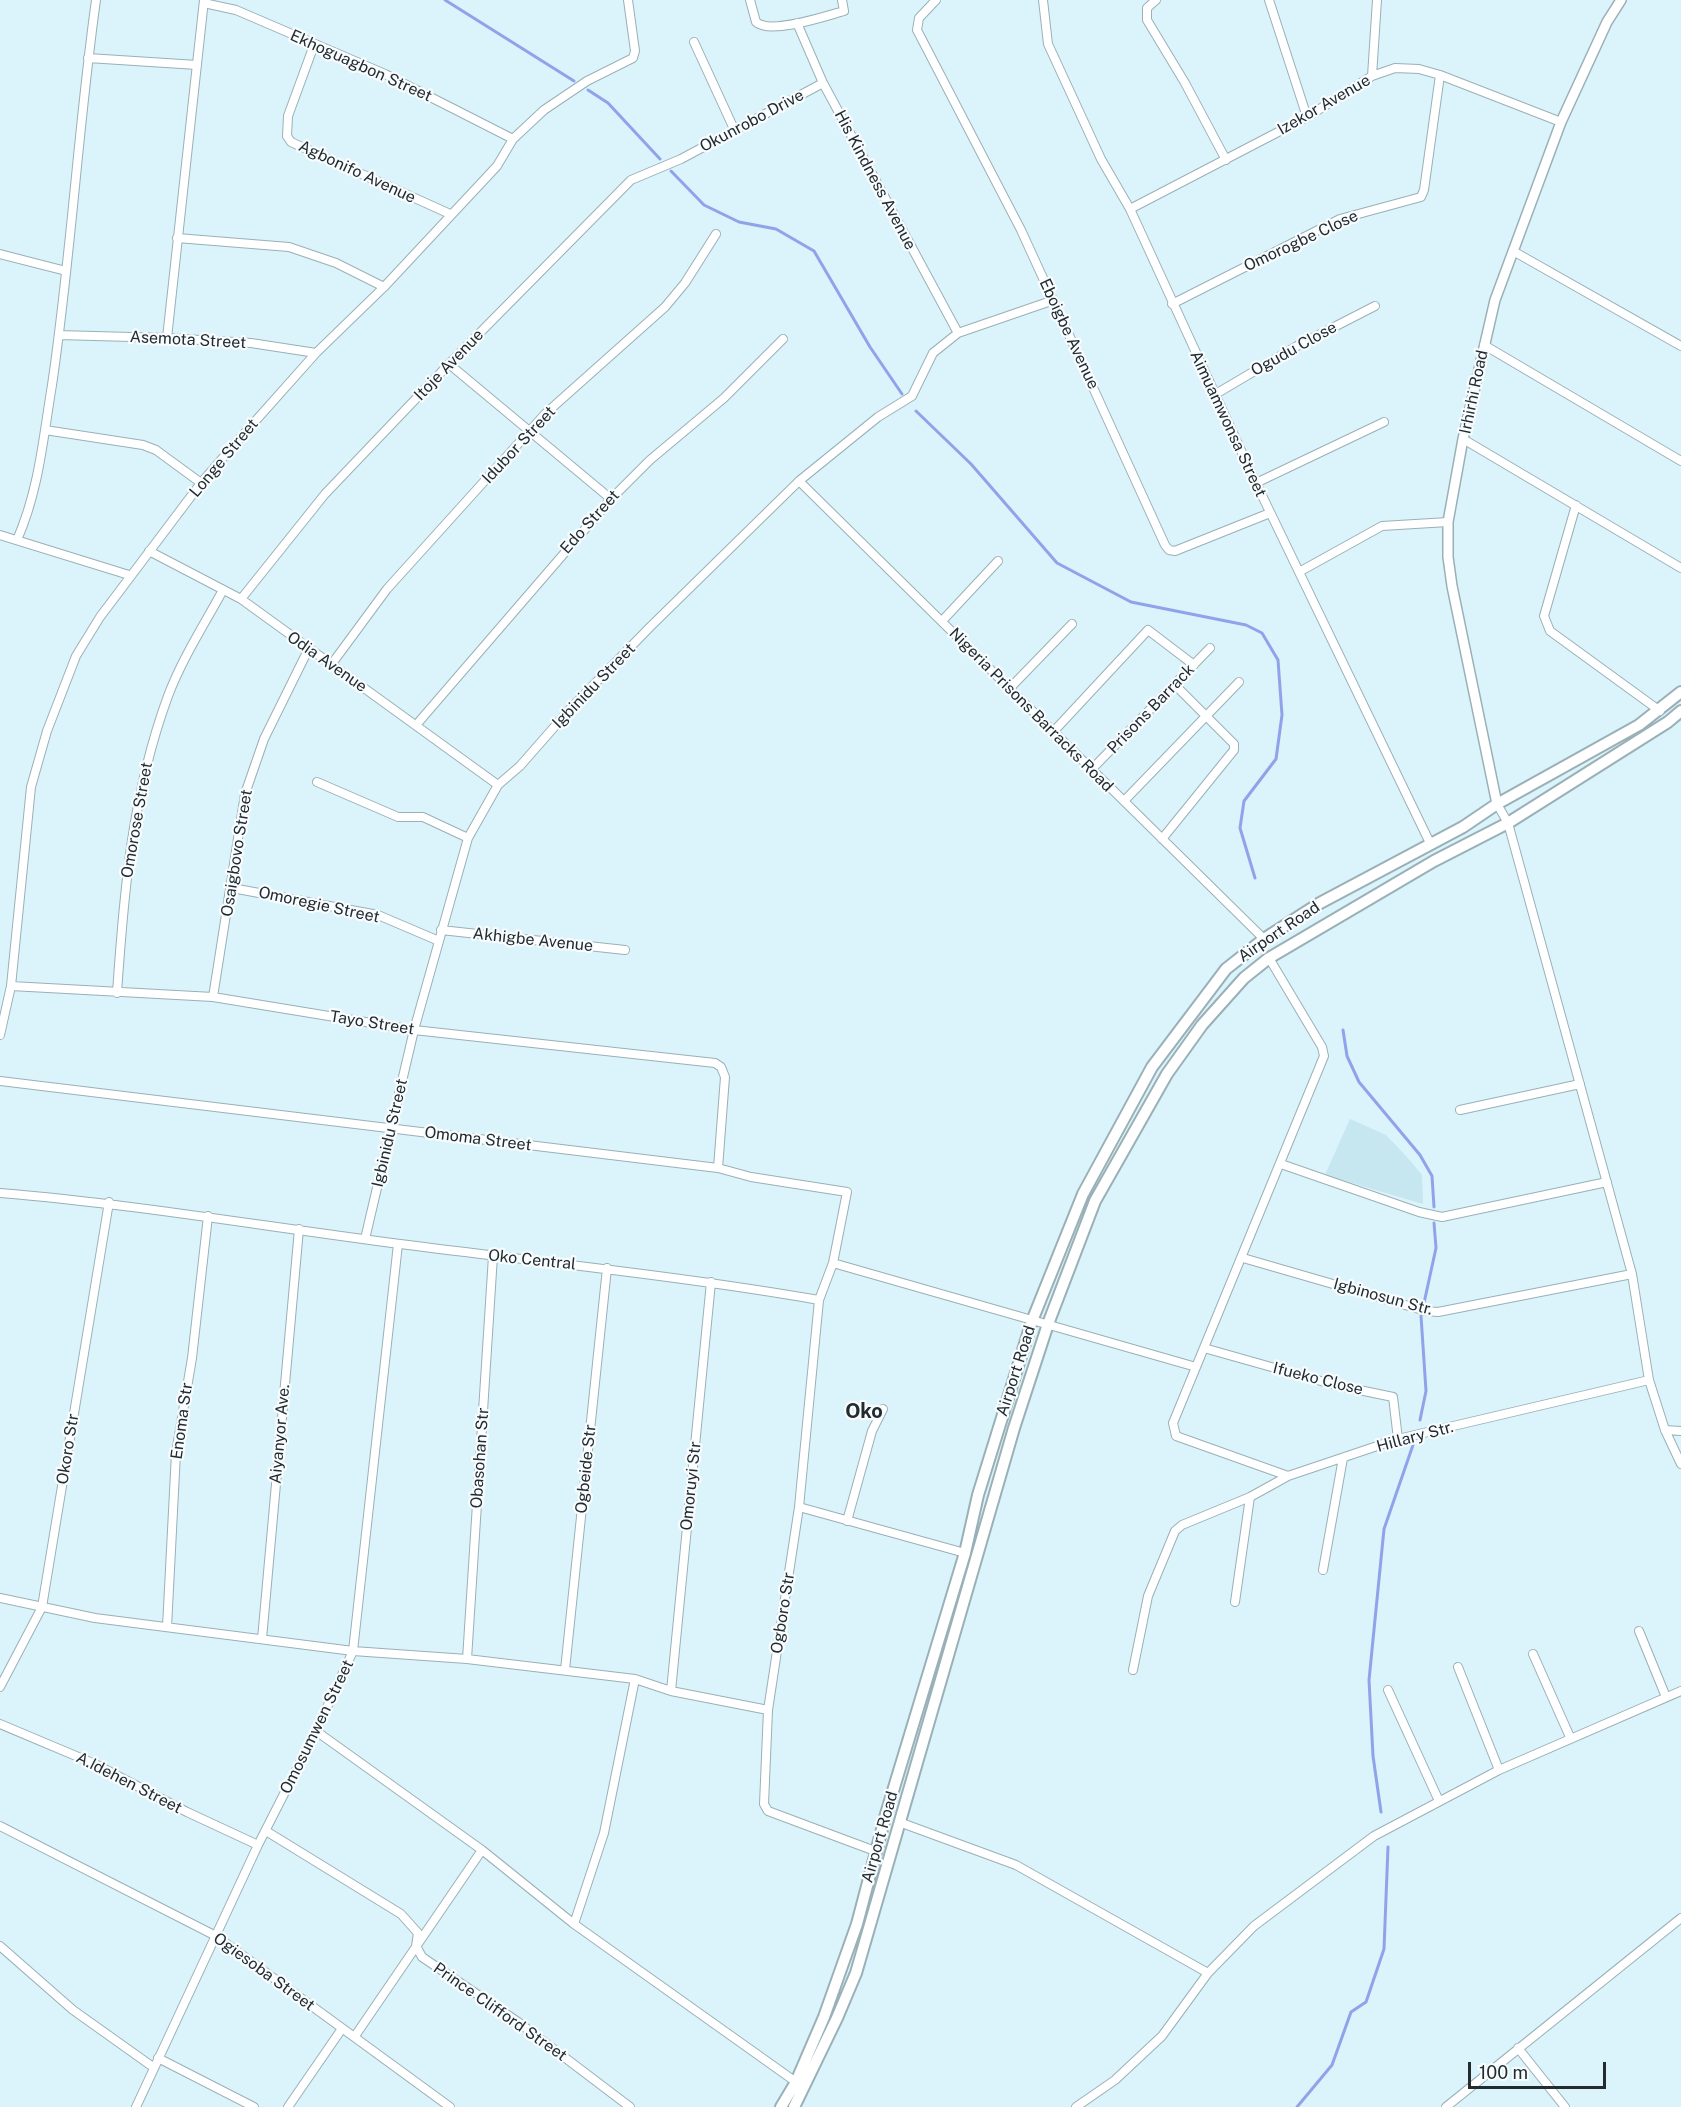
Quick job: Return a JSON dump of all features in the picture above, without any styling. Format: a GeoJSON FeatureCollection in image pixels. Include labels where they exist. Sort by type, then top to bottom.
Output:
{"type":"FeatureCollection","features":[{"type":"Feature","properties":{"kind":"main road","name":"Airport Road"},"geometry":{"type":"LineString","coordinates":[[781,2107],[796,2082],[824,2017],[850,1945],[875,1851],[965,1553],[978,1495],[1032,1321],[1083,1194],[1152,1067],[1226,969],[1264,939],[1320,903],[1463,827],[1497,804],[1640,725],[1681,692]]}},
{"type":"Feature","properties":{"kind":"main road","name":"Airport Road"},"geometry":{"type":"LineString","coordinates":[[794,2107],[856,1973],[1000,1475],[1048,1324],[1095,1201],[1167,1074],[1202,1025],[1244,978],[1269,958],[1434,861],[1508,823],[1668,722],[1681,711]]}},
{"type":"Feature","properties":{"kind":"street"},"geometry":{"type":"LineString","coordinates":[[17,540],[38,481],[59,335],[96,0]]}},
{"type":"Feature","properties":{"kind":"street","name":"Longe Street"},"geometry":{"type":"LineString","coordinates":[[0,1035],[10,986],[31,787],[47,731],[76,656],[129,575],[201,483],[316,353],[384,287],[497,166],[513,139],[544,110],[587,81],[633,58],[635,51],[628,0]]}},
{"type":"Feature","properties":{"kind":"street"},"geometry":{"type":"LineString","coordinates":[[750,0],[756,22],[766,27],[797,23],[844,11],[842,0]]}},
{"type":"Feature","properties":{"kind":"street","name":"Eboigbe Avenue"},"geometry":{"type":"LineString","coordinates":[[936,0],[916,24],[1054,300],[1169,550],[1175,551],[1270,513]]}},
{"type":"Feature","properties":{"kind":"street","name":"Aimuamwonsa Street"},"geometry":{"type":"LineString","coordinates":[[1043,0],[1048,44],[1101,159],[1130,209],[1214,395],[1430,843]]}},
{"type":"Feature","properties":{"kind":"street"},"geometry":{"type":"LineString","coordinates":[[1156,0],[1147,8],[1147,20],[1185,83],[1226,160]]}},
{"type":"Feature","properties":{"kind":"street"},"geometry":{"type":"LineString","coordinates":[[1269,0],[1307,117]]}},
{"type":"Feature","properties":{"kind":"street"},"geometry":{"type":"LineString","coordinates":[[1372,76],[1377,0]]}},
{"type":"Feature","properties":{"kind":"street","name":"Irhirhi Road"},"geometry":{"type":"LineString","coordinates":[[1497,804],[1452,586],[1448,557],[1448,522],[1463,439],[1495,300],[1561,122],[1607,22],[1621,0]]}},
{"type":"Feature","properties":{"kind":"street","name":"Ekhoguagbon Street"},"geometry":{"type":"LineString","coordinates":[[167,338],[204,1],[236,10],[385,74],[513,139]]}},
{"type":"Feature","properties":{"kind":"street","name":"His Kindness Avenue"},"geometry":{"type":"LineString","coordinates":[[797,23],[823,83],[958,333]]}},
{"type":"Feature","properties":{"kind":"street"},"geometry":{"type":"LineString","coordinates":[[694,42],[734,129]]}},
{"type":"Feature","properties":{"kind":"street","name":"Agbonifo Avenue"},"geometry":{"type":"LineString","coordinates":[[314,45],[288,116],[287,136],[291,142],[450,214]]}},
{"type":"Feature","properties":{"kind":"street"},"geometry":{"type":"LineString","coordinates":[[88,58],[197,64]]}},
{"type":"Feature","properties":{"kind":"street","name":"Izekor Avenue"},"geometry":{"type":"LineString","coordinates":[[1130,209],[1307,117],[1372,76],[1395,68],[1419,69],[1440,75],[1561,122]]}},
{"type":"Feature","properties":{"kind":"street","name":"Omorogbe Close"},"geometry":{"type":"LineString","coordinates":[[1172,304],[1340,219],[1421,197],[1424,190],[1440,75]]}},
{"type":"Feature","properties":{"kind":"street","name":"Okunrobo Drive"},"geometry":{"type":"LineString","coordinates":[[681,159],[823,83]]}},
{"type":"Feature","properties":{"kind":"street","name":"Itoje Avenue"},"geometry":{"type":"LineString","coordinates":[[241,599],[325,494],[449,364],[631,180],[681,159]]}},
{"type":"Feature","properties":{"kind":"street","name":"Idubor Street"},"geometry":{"type":"LineString","coordinates":[[331,665],[387,590],[545,414],[665,307],[685,283],[716,234]]}},
{"type":"Feature","properties":{"kind":"street"},"geometry":{"type":"LineString","coordinates":[[177,238],[289,247],[336,263],[384,287]]}},
{"type":"Feature","properties":{"kind":"street"},"geometry":{"type":"LineString","coordinates":[[1513,251],[1681,346]]}},
{"type":"Feature","properties":{"kind":"street"},"geometry":{"type":"LineString","coordinates":[[0,254],[66,271]]}},
{"type":"Feature","properties":{"kind":"street","name":"Igbinidu Street"},"geometry":{"type":"LineString","coordinates":[[365,1239],[414,1030],[441,930],[468,838],[498,785],[520,766],[570,709],[650,627],[799,481],[878,417],[912,396],[933,354],[958,333],[1054,300]]}},
{"type":"Feature","properties":{"kind":"street","name":"Ogudu Close"},"geometry":{"type":"LineString","coordinates":[[1214,395],[1297,346],[1375,306]]}},
{"type":"Feature","properties":{"kind":"street","name":"Asemota Street"},"geometry":{"type":"LineString","coordinates":[[59,335],[251,343],[316,353]]}},
{"type":"Feature","properties":{"kind":"street","name":"Edo Street"},"geometry":{"type":"LineString","coordinates":[[417,724],[611,499],[650,460],[724,398],[783,339]]}},
{"type":"Feature","properties":{"kind":"street"},"geometry":{"type":"LineString","coordinates":[[1484,345],[1681,461]]}},
{"type":"Feature","properties":{"kind":"street"},"geometry":{"type":"LineString","coordinates":[[449,364],[611,499]]}},
{"type":"Feature","properties":{"kind":"street"},"geometry":{"type":"LineString","coordinates":[[1256,483],[1384,422]]}},
{"type":"Feature","properties":{"kind":"street"},"geometry":{"type":"LineString","coordinates":[[45,430],[143,445],[156,450],[201,483]]}},
{"type":"Feature","properties":{"kind":"street"},"geometry":{"type":"LineString","coordinates":[[1463,439],[1681,568]]}},
{"type":"Feature","properties":{"kind":"street","name":"Nigeria Prisons Barracks Road"},"geometry":{"type":"LineString","coordinates":[[799,481],[1264,939]]}},
{"type":"Feature","properties":{"kind":"street"},"geometry":{"type":"LineString","coordinates":[[1576,505],[1544,616],[1550,631],[1660,711]]}},
{"type":"Feature","properties":{"kind":"street"},"geometry":{"type":"LineString","coordinates":[[1299,572],[1382,526],[1448,522]]}},
{"type":"Feature","properties":{"kind":"street"},"geometry":{"type":"LineString","coordinates":[[0,535],[129,575]]}},
{"type":"Feature","properties":{"kind":"street","name":"Odia Avenue"},"geometry":{"type":"LineString","coordinates":[[149,550],[241,599],[308,650],[417,724],[498,785]]}},
{"type":"Feature","properties":{"kind":"street"},"geometry":{"type":"LineString","coordinates":[[942,621],[998,561]]}},
{"type":"Feature","properties":{"kind":"street","name":"Omorose Street"},"geometry":{"type":"LineString","coordinates":[[117,993],[123,900],[141,781],[169,694],[223,590]]}},
{"type":"Feature","properties":{"kind":"street"},"geometry":{"type":"LineString","coordinates":[[1010,688],[1071,624]]}},
{"type":"Feature","properties":{"kind":"street"},"geometry":{"type":"LineString","coordinates":[[1054,731],[1148,630],[1194,665]]}},
{"type":"Feature","properties":{"kind":"street","name":"Prisons Barrack"},"geometry":{"type":"LineString","coordinates":[[1092,769],[1210,648]]}},
{"type":"Feature","properties":{"kind":"street","name":"Osaigbovo Street"},"geometry":{"type":"LineString","coordinates":[[213,997],[245,794],[264,739],[308,650]]}},
{"type":"Feature","properties":{"kind":"street"},"geometry":{"type":"LineString","coordinates":[[1124,801],[1239,682]]}},
{"type":"Feature","properties":{"kind":"street"},"geometry":{"type":"LineString","coordinates":[[1162,839],[1234,750],[1233,744],[1176,685]]}},
{"type":"Feature","properties":{"kind":"street"},"geometry":{"type":"LineString","coordinates":[[317,782],[398,816],[423,817],[468,838]]}},
{"type":"Feature","properties":{"kind":"street"},"geometry":{"type":"LineString","coordinates":[[1497,804],[1508,823],[1632,1274],[1649,1380],[1665,1430],[1681,1464]]}},
{"type":"Feature","properties":{"kind":"street","name":"Omoregie Street"},"geometry":{"type":"LineString","coordinates":[[232,888],[378,915],[439,941]]}},
{"type":"Feature","properties":{"kind":"street","name":"Akhigbe Avenue"},"geometry":{"type":"LineString","coordinates":[[441,930],[625,950]]}},
{"type":"Feature","properties":{"kind":"street"},"geometry":{"type":"LineString","coordinates":[[1269,958],[1322,1047],[1324,1056],[1243,1258],[1173,1423],[1176,1436],[1288,1476]]}},
{"type":"Feature","properties":{"kind":"street","name":"Tayo Street"},"geometry":{"type":"LineString","coordinates":[[10,986],[213,997],[414,1030],[715,1064],[721,1067],[725,1077],[718,1168]]}},
{"type":"Feature","properties":{"kind":"street","name":"Omoma Street"},"geometry":{"type":"LineString","coordinates":[[0,1081],[718,1168],[751,1178],[847,1192],[833,1263]]}},
{"type":"Feature","properties":{"kind":"street"},"geometry":{"type":"LineString","coordinates":[[1460,1110],[1580,1084]]}},
{"type":"Feature","properties":{"kind":"street"},"geometry":{"type":"LineString","coordinates":[[1281,1164],[1419,1212],[1442,1217],[1607,1182]]}},
{"type":"Feature","properties":{"kind":"street","name":"Oko Central"},"geometry":{"type":"LineString","coordinates":[[0,1192],[109,1202],[398,1244],[711,1282],[819,1300]]}},
{"type":"Feature","properties":{"kind":"street","name":"Okoro Str"},"geometry":{"type":"LineString","coordinates":[[0,1687],[42,1607],[109,1202]]}},
{"type":"Feature","properties":{"kind":"street","name":"Enoma Str"},"geometry":{"type":"LineString","coordinates":[[167,1627],[176,1453],[192,1358],[208,1216]]}},
{"type":"Feature","properties":{"kind":"street","name":"Aiyanyor Ave."},"geometry":{"type":"LineString","coordinates":[[262,1639],[299,1229]]}},
{"type":"Feature","properties":{"kind":"street","name":"Omosumwen Street"},"geometry":{"type":"LineString","coordinates":[[136,2107],[258,1845],[316,1731],[353,1651],[398,1244]]}},
{"type":"Feature","properties":{"kind":"street","name":"Obasohan Str"},"geometry":{"type":"LineString","coordinates":[[467,1659],[493,1256]]}},
{"type":"Feature","properties":{"kind":"street","name":"Igbinosun Str."},"geometry":{"type":"LineString","coordinates":[[1243,1258],[1426,1311],[1438,1312],[1632,1274]]}},
{"type":"Feature","properties":{"kind":"street"},"geometry":{"type":"LineString","coordinates":[[819,1300],[833,1263],[1196,1367]]}},
{"type":"Feature","properties":{"kind":"street","name":"Ogbeide Str"},"geometry":{"type":"LineString","coordinates":[[565,1670],[607,1268]]}},
{"type":"Feature","properties":{"kind":"street","name":"Omoruyi Str"},"geometry":{"type":"LineString","coordinates":[[671,1691],[711,1282]]}},
{"type":"Feature","properties":{"kind":"street","name":"Ogboro Str"},"geometry":{"type":"LineString","coordinates":[[819,1300],[799,1507],[768,1710],[764,1804],[768,1811],[875,1851]]}},
{"type":"Feature","properties":{"kind":"street","name":"Ifueko Close"},"geometry":{"type":"LineString","coordinates":[[1204,1348],[1335,1385],[1393,1397],[1398,1439]]}},
{"type":"Feature","properties":{"kind":"street","name":"Hillary Str."},"geometry":{"type":"LineString","coordinates":[[1133,1670],[1148,1596],[1174,1531],[1182,1525],[1250,1497],[1288,1476],[1398,1439],[1649,1380]]}},
{"type":"Feature","properties":{"kind":"street"},"geometry":{"type":"LineString","coordinates":[[847,1521],[872,1431],[883,1409]]}},
{"type":"Feature","properties":{"kind":"street"},"geometry":{"type":"LineString","coordinates":[[1665,1430],[1681,1431]]}},
{"type":"Feature","properties":{"kind":"street"},"geometry":{"type":"LineString","coordinates":[[1323,1570],[1343,1458]]}},
{"type":"Feature","properties":{"kind":"street"},"geometry":{"type":"LineString","coordinates":[[1235,1602],[1250,1497]]}},
{"type":"Feature","properties":{"kind":"street"},"geometry":{"type":"LineString","coordinates":[[799,1507],[965,1553]]}},
{"type":"Feature","properties":{"kind":"street"},"geometry":{"type":"LineString","coordinates":[[0,1598],[95,1618],[353,1651],[467,1659],[635,1679],[671,1691],[768,1710]]}},
{"type":"Feature","properties":{"kind":"street"},"geometry":{"type":"LineString","coordinates":[[1639,1631],[1666,1697]]}},
{"type":"Feature","properties":{"kind":"street"},"geometry":{"type":"LineString","coordinates":[[1533,1654],[1570,1737]]}},
{"type":"Feature","properties":{"kind":"street"},"geometry":{"type":"LineString","coordinates":[[1458,1667],[1499,1770]]}},
{"type":"Feature","properties":{"kind":"street"},"geometry":{"type":"LineString","coordinates":[[574,1924],[604,1833],[635,1679]]}},
{"type":"Feature","properties":{"kind":"street"},"geometry":{"type":"LineString","coordinates":[[1388,1690],[1439,1802]]}},
{"type":"Feature","properties":{"kind":"street"},"geometry":{"type":"LineString","coordinates":[[1076,2107],[1115,2080],[1162,2036],[1208,1973],[1254,1926],[1374,1836],[1499,1770],[1570,1737],[1681,1691]]}},
{"type":"Feature","properties":{"kind":"street","name":"A.Idehen Street"},"geometry":{"type":"LineString","coordinates":[[0,1724],[95,1764],[187,1812],[258,1845]]}},
{"type":"Feature","properties":{"kind":"street"},"geometry":{"type":"LineString","coordinates":[[316,1731],[482,1850],[574,1924],[796,2082]]}},
{"type":"Feature","properties":{"kind":"street"},"geometry":{"type":"LineString","coordinates":[[899,1822],[1016,1865],[1208,1973]]}},
{"type":"Feature","properties":{"kind":"street","name":"Ogiesoba Street"},"geometry":{"type":"LineString","coordinates":[[0,1826],[216,1936],[341,2030],[355,2036],[450,2107]]}},
{"type":"Feature","properties":{"kind":"street","name":"Prince Clifford Street"},"geometry":{"type":"LineString","coordinates":[[266,1831],[401,1914],[418,1933],[416,1946],[422,1957],[518,2022],[630,2107]]}},
{"type":"Feature","properties":{"kind":"street"},"geometry":{"type":"LineString","coordinates":[[355,2036],[482,1850]]}},
{"type":"Feature","properties":{"kind":"street"},"geometry":{"type":"LineString","coordinates":[[1446,2107],[1681,1918]]}},
{"type":"Feature","properties":{"kind":"street"},"geometry":{"type":"LineString","coordinates":[[0,1946],[73,2010],[153,2067]]}},
{"type":"Feature","properties":{"kind":"street"},"geometry":{"type":"LineString","coordinates":[[288,2107],[341,2030]]}},
{"type":"Feature","properties":{"kind":"street"},"geometry":{"type":"LineString","coordinates":[[1518,2048],[1565,2107]]}},
{"type":"Feature","properties":{"kind":"street"},"geometry":{"type":"LineString","coordinates":[[158,2058],[254,2107]]}},
{"type":"Feature","properties":{"kind":"shaded area"},"geometry":{"type":"Polygon","coordinates":[[[1350,1119],[1386,1135],[1406,1156],[1422,1175],[1423,1204],[1325,1175],[1350,1119]]]}},
{"type":"Feature","properties":{"kind":"waterway"},"geometry":{"type":"LineString","coordinates":[[445,0],[574,81]]}},
{"type":"Feature","properties":{"kind":"waterway"},"geometry":{"type":"LineString","coordinates":[[588,90],[608,103],[660,159]]}},
{"type":"Feature","properties":{"kind":"waterway"},"geometry":{"type":"LineString","coordinates":[[671,171],[704,205],[739,222],[776,229],[814,251],[870,347],[902,394]]}},
{"type":"Feature","properties":{"kind":"waterway"},"geometry":{"type":"LineString","coordinates":[[916,411],[971,464],[1057,563],[1131,602],[1246,625],[1262,633],[1278,660],[1282,715],[1276,759],[1244,801],[1240,828],[1255,878]]}},
{"type":"Feature","properties":{"kind":"waterway"},"geometry":{"type":"LineString","coordinates":[[1343,1030],[1347,1056],[1359,1082],[1420,1155],[1432,1176],[1434,1207]]}},
{"type":"Feature","properties":{"kind":"waterway"},"geometry":{"type":"LineString","coordinates":[[1424,1303],[1436,1248],[1434,1223]]}},
{"type":"Feature","properties":{"kind":"waterway"},"geometry":{"type":"LineString","coordinates":[[1420,1420],[1426,1391],[1421,1316]]}},
{"type":"Feature","properties":{"kind":"waterway"},"geometry":{"type":"LineString","coordinates":[[1381,1812],[1373,1756],[1369,1680],[1384,1529],[1413,1445]]}},
{"type":"Feature","properties":{"kind":"waterway"},"geometry":{"type":"LineString","coordinates":[[1297,2107],[1332,2065],[1351,2012],[1366,2002],[1384,1949],[1388,1847]]}},
{"type":"Feature","properties":{"kind":"district","name":"Oko"},"geometry":{"type":"Point","coordinates":[864,1412]}}]}
